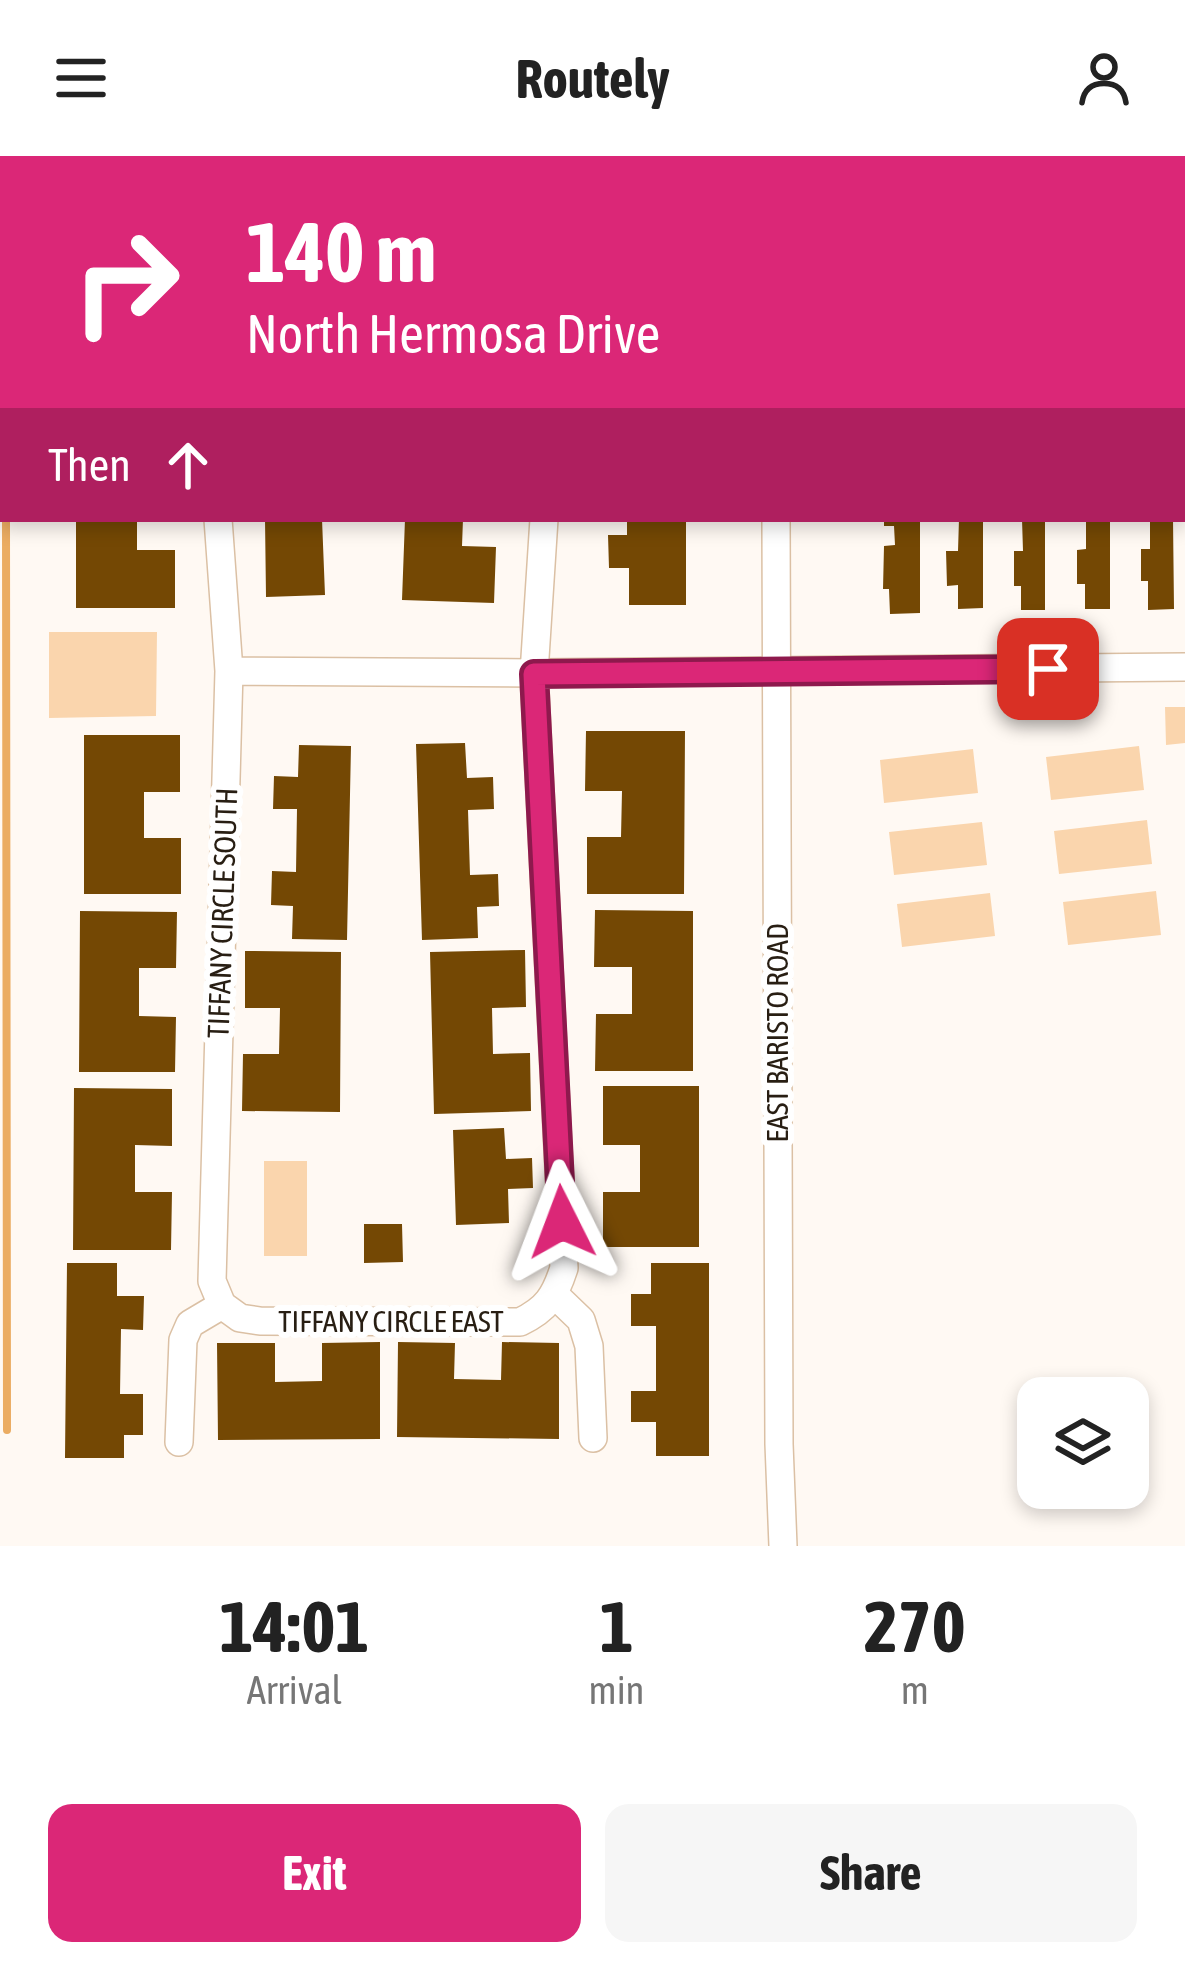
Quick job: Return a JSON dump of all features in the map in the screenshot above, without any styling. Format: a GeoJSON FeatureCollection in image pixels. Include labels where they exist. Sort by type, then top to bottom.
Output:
{"type":"FeatureCollection","features":[{"type":"Feature","properties":{"kind":"street","name":"TIFFANY CIRCLE SOUTH"},"geometry":{"type":"LineString","coordinates":[[218,522],[229,671],[212,1281],[222,1305]]}},
{"type":"Feature","properties":{"kind":"street"},"geometry":{"type":"LineString","coordinates":[[544,522],[534,674],[564,1268],[556,1295],[581,1320],[589,1346],[593,1438]]}},
{"type":"Feature","properties":{"kind":"street","name":"EAST BARISTO ROAD"},"geometry":{"type":"LineString","coordinates":[[776,522],[783,1546]]}},
{"type":"Feature","properties":{"kind":"street"},"geometry":{"type":"LineString","coordinates":[[229,671],[534,674],[1185,667]]}},
{"type":"Feature","properties":{"kind":"street","name":"TIFFANY CIRCLE EAST"},"geometry":{"type":"LineString","coordinates":[[222,1305],[240,1318],[260,1321],[520,1322],[541,1312],[556,1295]]}},
{"type":"Feature","properties":{"kind":"street"},"geometry":{"type":"LineString","coordinates":[[178,1442],[183,1340],[190,1324],[222,1305]]}},
{"type":"Feature","properties":{"kind":"shaded area"},"geometry":{"type":"Polygon","coordinates":[[[49,632],[157,632],[156,716],[49,718],[49,632]]]}},
{"type":"Feature","properties":{"kind":"shaded area"},"geometry":{"type":"Polygon","coordinates":[[[1165,707],[1185,707],[1185,743],[1166,745],[1165,707]]]}},
{"type":"Feature","properties":{"kind":"shaded area"},"geometry":{"type":"Polygon","coordinates":[[[1139,746],[1144,790],[1051,800],[1046,757],[1139,746]]]}},
{"type":"Feature","properties":{"kind":"shaded area"},"geometry":{"type":"Polygon","coordinates":[[[973,749],[978,793],[884,803],[880,760],[973,749]]]}},
{"type":"Feature","properties":{"kind":"shaded area"},"geometry":{"type":"Polygon","coordinates":[[[1147,820],[1152,864],[1059,874],[1054,831],[1147,820]]]}},
{"type":"Feature","properties":{"kind":"shaded area"},"geometry":{"type":"Polygon","coordinates":[[[982,822],[987,865],[894,875],[889,832],[982,822]]]}},
{"type":"Feature","properties":{"kind":"shaded area"},"geometry":{"type":"Polygon","coordinates":[[[1156,891],[1161,935],[1068,945],[1063,902],[1156,891]]]}},
{"type":"Feature","properties":{"kind":"shaded area"},"geometry":{"type":"Polygon","coordinates":[[[990,893],[995,936],[902,947],[897,904],[990,893]]]}},
{"type":"Feature","properties":{"kind":"shaded area"},"geometry":{"type":"Polygon","coordinates":[[[264,1161],[307,1161],[307,1256],[264,1256],[264,1161]]]}},
{"type":"Feature","properties":{"kind":"building"},"geometry":{"type":"Polygon","coordinates":[[[76,522],[137,522],[137,550],[175,550],[175,608],[76,608],[76,522]]]}},
{"type":"Feature","properties":{"kind":"building"},"geometry":{"type":"Polygon","coordinates":[[[265,522],[322,522],[325,595],[266,597],[265,522]]]}},
{"type":"Feature","properties":{"kind":"building"},"geometry":{"type":"Polygon","coordinates":[[[405,522],[463,522],[462,546],[496,547],[494,603],[402,600],[405,522]]]}},
{"type":"Feature","properties":{"kind":"building"},"geometry":{"type":"Polygon","coordinates":[[[627,522],[686,522],[686,605],[629,605],[629,568],[609,568],[608,535],[627,535],[627,522]]]}},
{"type":"Feature","properties":{"kind":"building"},"geometry":{"type":"Polygon","coordinates":[[[884,522],[920,522],[920,613],[890,614],[889,589],[883,589],[884,546],[895,545],[894,526],[884,526],[884,522]]]}},
{"type":"Feature","properties":{"kind":"building"},"geometry":{"type":"Polygon","coordinates":[[[959,522],[983,522],[983,608],[958,609],[958,585],[947,586],[946,551],[958,551],[959,522]]]}},
{"type":"Feature","properties":{"kind":"building"},"geometry":{"type":"Polygon","coordinates":[[[1022,522],[1045,522],[1045,610],[1021,610],[1021,586],[1014,586],[1014,551],[1023,551],[1022,522]]]}},
{"type":"Feature","properties":{"kind":"building"},"geometry":{"type":"Polygon","coordinates":[[[1086,522],[1110,522],[1110,609],[1085,609],[1085,584],[1077,584],[1077,550],[1086,549],[1086,522]]]}},
{"type":"Feature","properties":{"kind":"building"},"geometry":{"type":"Polygon","coordinates":[[[1150,522],[1173,522],[1174,609],[1148,610],[1148,581],[1141,581],[1141,549],[1150,549],[1150,522]]]}},
{"type":"Feature","properties":{"kind":"building"},"geometry":{"type":"Polygon","coordinates":[[[586,731],[685,731],[684,894],[587,894],[587,837],[621,837],[622,791],[585,791],[586,731]]]}},
{"type":"Feature","properties":{"kind":"building"},"geometry":{"type":"Polygon","coordinates":[[[84,735],[180,735],[180,792],[144,792],[144,838],[181,838],[181,894],[84,894],[84,735]]]}},
{"type":"Feature","properties":{"kind":"building"},"geometry":{"type":"Polygon","coordinates":[[[465,743],[467,778],[493,777],[494,809],[468,810],[470,875],[498,874],[499,906],[477,907],[478,938],[422,940],[416,744],[465,743]]]}},
{"type":"Feature","properties":{"kind":"building"},"geometry":{"type":"Polygon","coordinates":[[[299,745],[351,746],[347,940],[292,939],[293,906],[271,905],[272,871],[296,872],[297,809],[273,809],[274,776],[298,777],[299,745]]]}},
{"type":"Feature","properties":{"kind":"building"},"geometry":{"type":"Polygon","coordinates":[[[595,910],[693,911],[693,1071],[595,1071],[596,1014],[632,1014],[632,967],[594,967],[595,910]]]}},
{"type":"Feature","properties":{"kind":"building"},"geometry":{"type":"Polygon","coordinates":[[[80,911],[177,912],[176,968],[139,968],[139,1016],[176,1017],[175,1072],[79,1072],[80,911]]]}},
{"type":"Feature","properties":{"kind":"building"},"geometry":{"type":"Polygon","coordinates":[[[525,950],[526,1007],[492,1008],[493,1054],[530,1053],[531,1111],[434,1114],[430,952],[525,950]]]}},
{"type":"Feature","properties":{"kind":"building"},"geometry":{"type":"Polygon","coordinates":[[[245,951],[341,952],[340,1112],[242,1111],[243,1054],[279,1054],[280,1008],[245,1008],[245,951]]]}},
{"type":"Feature","properties":{"kind":"building"},"geometry":{"type":"Polygon","coordinates":[[[603,1086],[699,1086],[699,1247],[603,1247],[603,1192],[640,1192],[640,1145],[603,1145],[603,1086]]]}},
{"type":"Feature","properties":{"kind":"building"},"geometry":{"type":"Polygon","coordinates":[[[74,1088],[172,1089],[172,1146],[135,1145],[135,1192],[172,1192],[171,1250],[73,1250],[74,1088]]]}},
{"type":"Feature","properties":{"kind":"building"},"geometry":{"type":"Polygon","coordinates":[[[504,1128],[506,1159],[532,1158],[533,1188],[508,1189],[509,1223],[456,1225],[453,1130],[504,1128]]]}},
{"type":"Feature","properties":{"kind":"building"},"geometry":{"type":"Polygon","coordinates":[[[364,1224],[402,1224],[403,1262],[364,1263],[364,1224]]]}},
{"type":"Feature","properties":{"kind":"building"},"geometry":{"type":"Polygon","coordinates":[[[67,1263],[117,1263],[117,1296],[144,1296],[143,1330],[121,1329],[120,1394],[143,1394],[143,1435],[124,1435],[124,1458],[65,1458],[67,1263]]]}},
{"type":"Feature","properties":{"kind":"building"},"geometry":{"type":"Polygon","coordinates":[[[651,1263],[709,1263],[709,1456],[656,1456],[656,1422],[631,1422],[631,1391],[656,1391],[656,1326],[631,1326],[631,1294],[651,1294],[651,1263]]]}},
{"type":"Feature","properties":{"kind":"building"},"geometry":{"type":"Polygon","coordinates":[[[380,1342],[380,1439],[218,1440],[217,1343],[275,1343],[275,1382],[322,1381],[322,1343],[380,1342]]]}},
{"type":"Feature","properties":{"kind":"building"},"geometry":{"type":"Polygon","coordinates":[[[398,1342],[455,1343],[454,1379],[501,1380],[502,1342],[559,1343],[559,1439],[397,1437],[398,1342]]]}},
{"type":"Feature","properties":{"kind":"waterway"},"geometry":{"type":"LineString","coordinates":[[6,522],[7,1430]]}},
{"type":"Feature","properties":{"kind":"route"},"geometry":{"type":"LineString","coordinates":[[562,1222],[534,674],[1048,669]]}}]}
